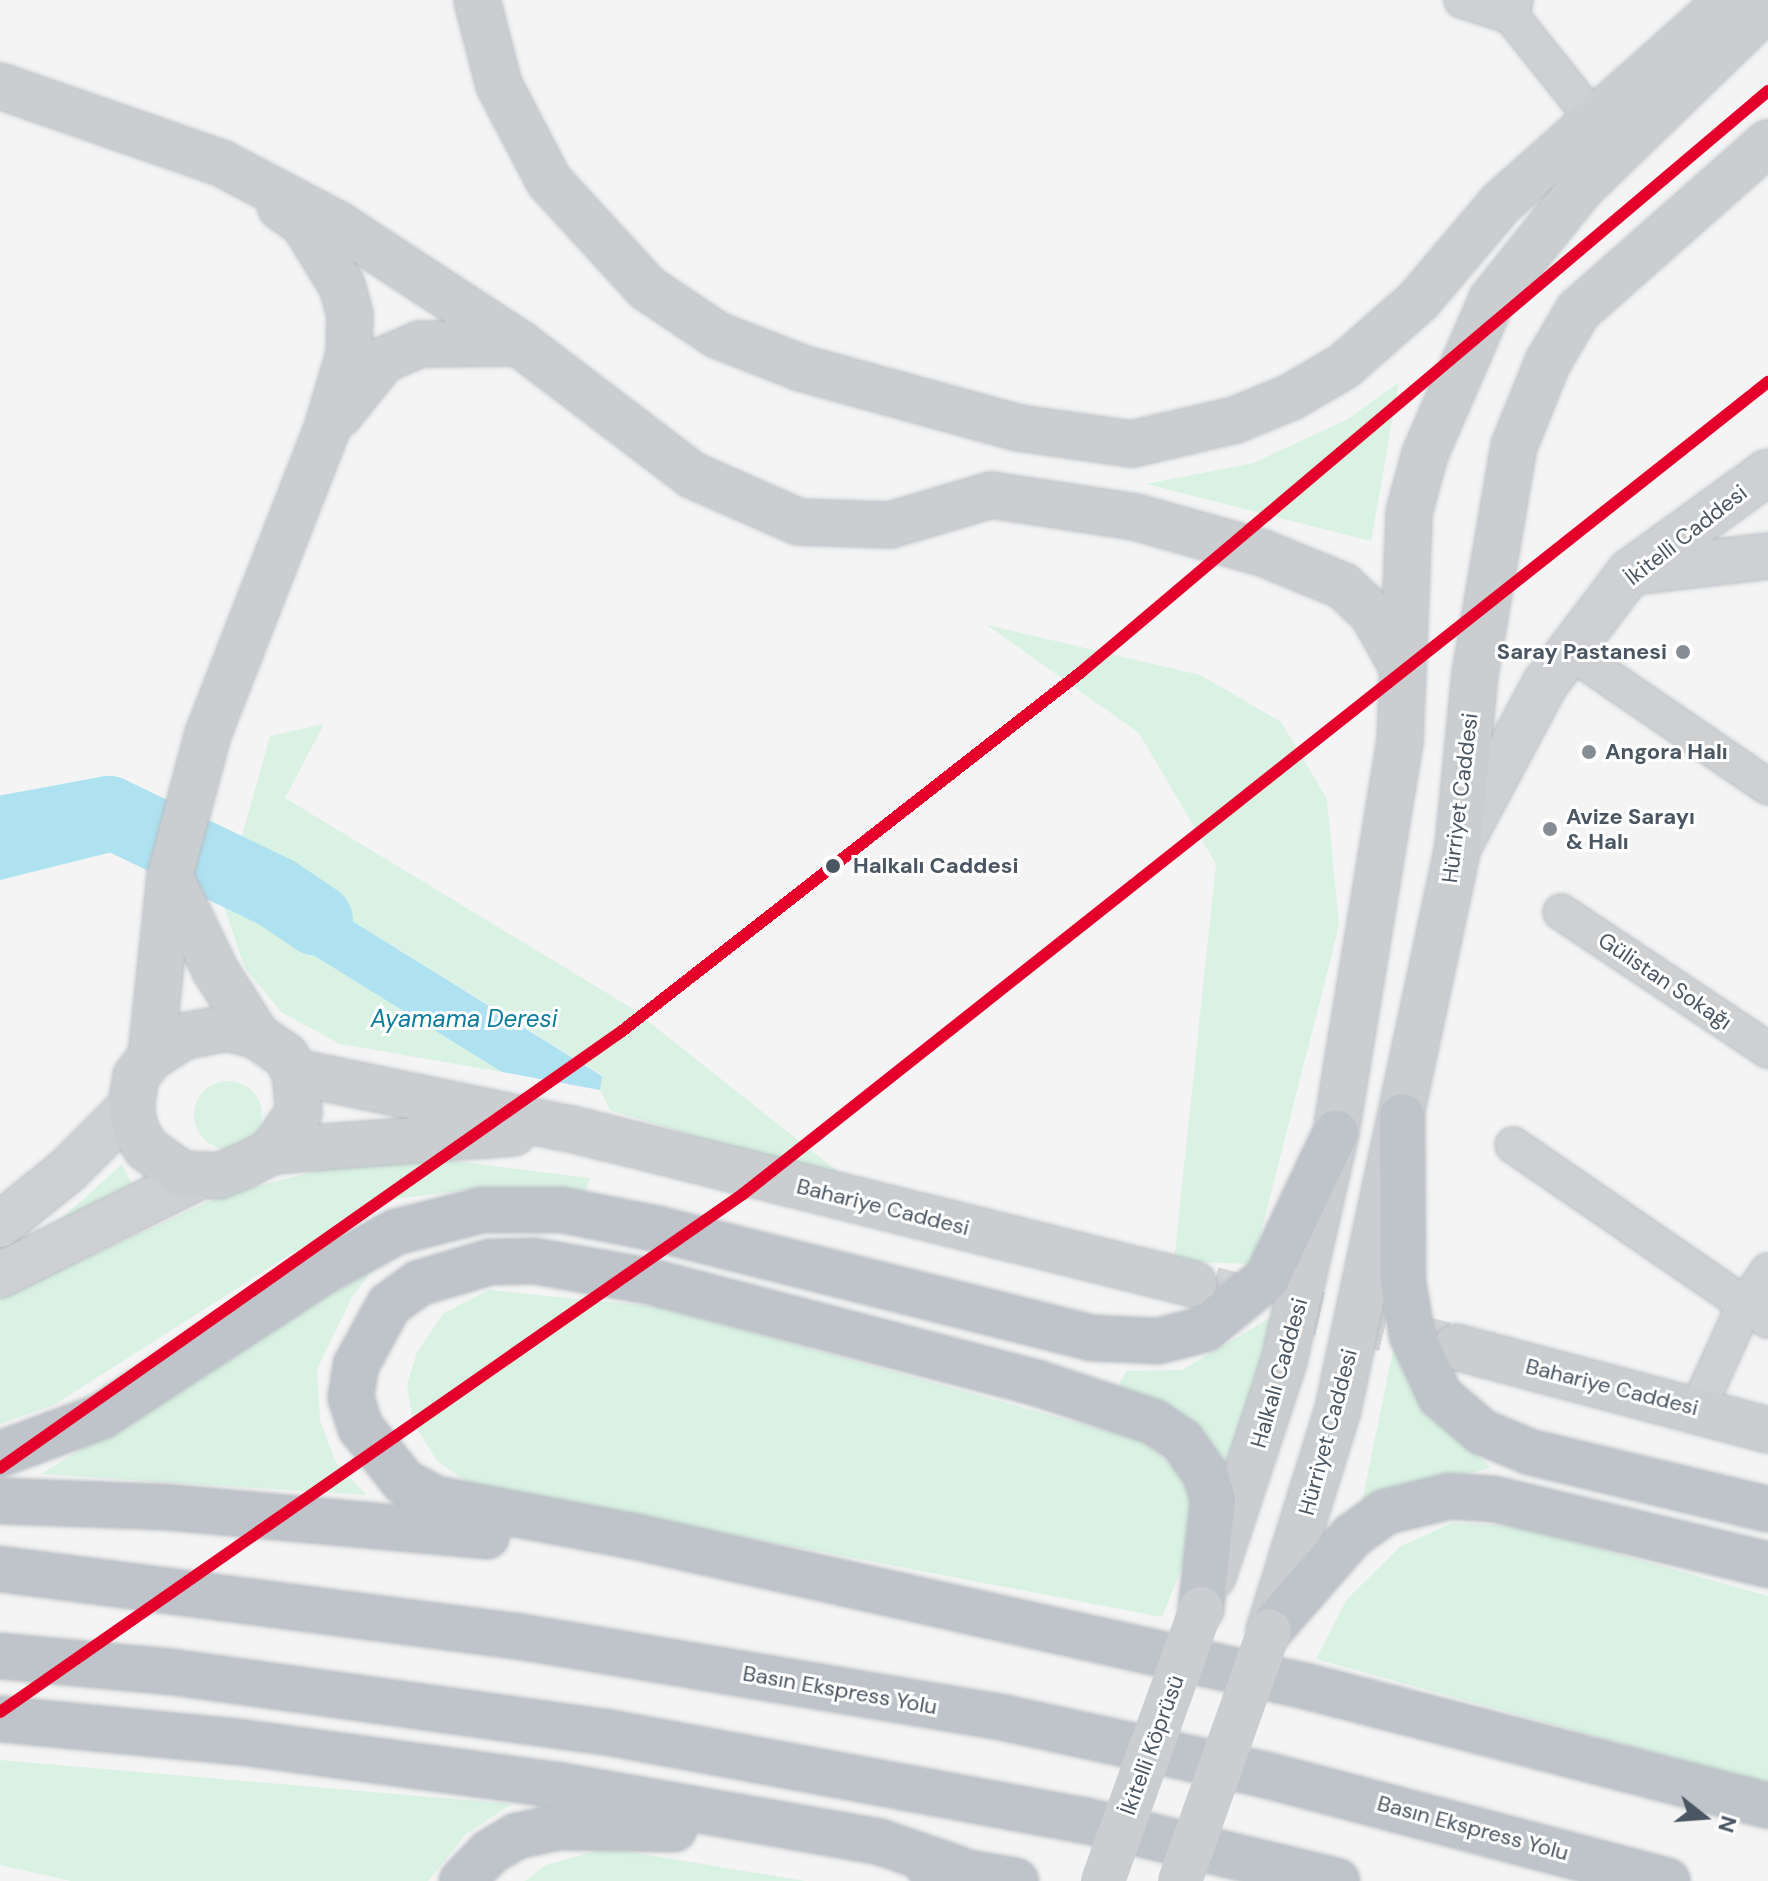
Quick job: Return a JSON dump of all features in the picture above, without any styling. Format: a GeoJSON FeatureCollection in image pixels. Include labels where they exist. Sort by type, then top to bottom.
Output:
{"type":"FeatureCollection","features":[{"type":"Feature","properties":{"kind":"highway"},"geometry":{"type":"LineString","coordinates":[[1402,1116],[1403,1282],[1412,1335],[1440,1396],[1482,1432],[1530,1452],[1768,1509]]}},
{"type":"Feature","properties":{"kind":"highway"},"geometry":{"type":"LineString","coordinates":[[0,1454],[102,1416],[321,1273],[396,1232],[482,1210],[562,1210],[643,1226],[1092,1338],[1158,1341],[1205,1329],[1267,1278],[1336,1132]]}},
{"type":"Feature","properties":{"kind":"highway"},"geometry":{"type":"LineString","coordinates":[[1201,1609],[1214,1529],[1206,1475],[1182,1441],[1120,1408],[648,1281],[534,1261],[444,1271],[389,1305],[368,1334],[351,1398],[361,1428],[404,1482],[436,1499],[637,1537],[732,1562],[1309,1687],[1768,1806]]}},
{"type":"Feature","properties":{"kind":"highway"},"geometry":{"type":"LineString","coordinates":[[1269,1631],[1352,1536],[1385,1512],[1449,1496],[1494,1499],[1768,1565]]}},
{"type":"Feature","properties":{"kind":"highway"},"geometry":{"type":"LineString","coordinates":[[0,1501],[422,1528],[634,1556],[732,1562]]}},
{"type":"Feature","properties":{"kind":"highway","name":"Basın Ekspress Yolu"},"geometry":{"type":"LineString","coordinates":[[0,1569],[506,1635],[1005,1718],[1270,1776],[1667,1881]]}},
{"type":"Feature","properties":{"kind":"highway"},"geometry":{"type":"LineString","coordinates":[[0,1656],[203,1676],[606,1732],[1083,1820],[1337,1881]]}},
{"type":"Feature","properties":{"kind":"highway"},"geometry":{"type":"LineString","coordinates":[[0,1719],[239,1742],[557,1785],[880,1842],[958,1869]]}},
{"type":"Feature","properties":{"kind":"highway"},"geometry":{"type":"LineString","coordinates":[[1673,1782],[1768,1827]]}},
{"type":"Feature","properties":{"kind":"highway"},"geometry":{"type":"LineString","coordinates":[[462,1881],[490,1852],[517,1836],[587,1826],[664,1827],[958,1869],[1016,1881]]}},
{"type":"Feature","properties":{"kind":"main road"},"geometry":{"type":"LineString","coordinates":[[477,0],[499,85],[549,181],[647,288],[717,335],[801,368],[1019,428],[1132,444],[1235,420],[1344,366],[1419,300],[1501,203],[1729,0]]}},
{"type":"Feature","properties":{"kind":"main road","name":"Halkalı Caddesi"},"geometry":{"type":"LineString","coordinates":[[1201,1609],[1284,1361],[1336,1132],[1400,742],[1409,513],[1450,386],[1492,299],[1581,188],[1768,7]]}},
{"type":"Feature","properties":{"kind":"main road"},"geometry":{"type":"LineString","coordinates":[[0,86],[221,163],[337,224],[519,343],[692,475],[799,522],[890,525],[991,495],[1135,517],[1263,553],[1343,586],[1372,613],[1403,668]]}},
{"type":"Feature","properties":{"kind":"main road","name":"Hürriyet Caddesi"},"geometry":{"type":"LineString","coordinates":[[1269,1631],[1338,1409],[1458,847],[1490,567],[1514,446],[1548,362],[1578,311],[1768,143]]}},
{"type":"Feature","properties":{"kind":"main road"},"geometry":{"type":"LineString","coordinates":[[151,1057],[170,876],[208,734],[326,432],[349,355],[350,315],[342,286],[304,224],[221,163]]}},
{"type":"Feature","properties":{"kind":"main road"},"geometry":{"type":"LineString","coordinates":[[326,432],[383,360],[420,344],[519,343]]}},
{"type":"Feature","properties":{"kind":"main road","name":"İkitelli Caddesi"},"geometry":{"type":"LineString","coordinates":[[1458,847],[1503,755],[1568,650],[1630,572],[1768,472]]}},
{"type":"Feature","properties":{"kind":"main road"},"geometry":{"type":"LineString","coordinates":[[1630,572],[1768,556]]}},
{"type":"Feature","properties":{"kind":"main road"},"geometry":{"type":"LineString","coordinates":[[170,876],[215,970],[257,1036]]}},
{"type":"Feature","properties":{"kind":"main road"},"geometry":{"type":"LineString","coordinates":[[272,1151],[299,1112],[295,1072],[286,1056],[257,1036],[228,1028],[184,1036],[151,1057],[136,1076],[131,1107],[146,1148],[162,1164],[197,1177],[219,1176],[272,1151],[571,1129]]}},
{"type":"Feature","properties":{"kind":"main road","name":"Bahariye Caddesi"},"geometry":{"type":"LineString","coordinates":[[295,1072],[571,1129],[1194,1284]]}},
{"type":"Feature","properties":{"kind":"main road"},"geometry":{"type":"LineString","coordinates":[[0,1225],[67,1171],[131,1107]]}},
{"type":"Feature","properties":{"kind":"main road"},"geometry":{"type":"LineString","coordinates":[[0,1275],[197,1177]]}},
{"type":"Feature","properties":{"kind":"main road","name":"Bahariye Caddesi"},"geometry":{"type":"LineString","coordinates":[[1456,1347],[1698,1408],[1768,1430]]}},
{"type":"Feature","properties":{"kind":"main road","name":"İkitelli Köprüsü"},"geometry":{"type":"LineString","coordinates":[[1103,1881],[1201,1609]]}},
{"type":"Feature","properties":{"kind":"main road"},"geometry":{"type":"LineString","coordinates":[[1180,1881],[1269,1631]]}},
{"type":"Feature","properties":{"kind":"street"},"geometry":{"type":"LineString","coordinates":[[1462,0],[1513,8],[1594,120]]}},
{"type":"Feature","properties":{"kind":"street"},"geometry":{"type":"LineString","coordinates":[[1568,650],[1768,787]]}},
{"type":"Feature","properties":{"kind":"street","name":"Gülistan Sokağı"},"geometry":{"type":"LineString","coordinates":[[1561,912],[1768,1050]]}},
{"type":"Feature","properties":{"kind":"street"},"geometry":{"type":"LineString","coordinates":[[1513,1145],[1756,1312]]}},
{"type":"Feature","properties":{"kind":"street"},"geometry":{"type":"LineString","coordinates":[[1698,1408],[1756,1312],[1768,1271]]}},
{"type":"Feature","properties":{"kind":"green space"},"geometry":{"type":"Polygon","coordinates":[[[1399,382],[1371,541],[1146,484],[1253,463],[1348,419],[1399,382]]]}},
{"type":"Feature","properties":{"kind":"green space"},"geometry":{"type":"Polygon","coordinates":[[[987,625],[1200,675],[1281,722],[1327,799],[1339,926],[1253,1264],[1174,1261],[1216,864],[1139,733],[987,625]]]}},
{"type":"Feature","properties":{"kind":"green space"},"geometry":{"type":"Polygon","coordinates":[[[324,724],[285,798],[630,1007],[855,1185],[610,1110],[600,1090],[602,1075],[238,850],[270,736],[324,724]]]}},
{"type":"Feature","properties":{"kind":"green space"},"geometry":{"type":"Polygon","coordinates":[[[221,898],[502,1072],[340,1044],[281,1012],[245,968],[221,898]]]}},
{"type":"Feature","properties":{"kind":"green space"},"geometry":{"type":"Polygon","coordinates":[[[228,1081],[252,1091],[262,1115],[252,1139],[228,1149],[204,1139],[194,1115],[204,1091],[228,1081]]]}},
{"type":"Feature","properties":{"kind":"green space"},"geometry":{"type":"Polygon","coordinates":[[[431,1158],[590,1178],[585,1192],[480,1188],[389,1200],[286,1257],[54,1405],[0,1424],[0,1298],[223,1195],[332,1167],[431,1158]]]}},
{"type":"Feature","properties":{"kind":"green space"},"geometry":{"type":"Polygon","coordinates":[[[122,1164],[141,1202],[39,1239],[122,1164]]]}},
{"type":"Feature","properties":{"kind":"green space"},"geometry":{"type":"Polygon","coordinates":[[[375,1267],[352,1297],[317,1369],[320,1420],[335,1461],[366,1495],[41,1474],[375,1267]]]}},
{"type":"Feature","properties":{"kind":"green space"},"geometry":{"type":"Polygon","coordinates":[[[489,1290],[660,1307],[1140,1440],[1181,1472],[1200,1522],[1162,1617],[472,1485],[437,1461],[413,1422],[407,1385],[417,1352],[444,1313],[489,1290]]]}},
{"type":"Feature","properties":{"kind":"green space"},"geometry":{"type":"Polygon","coordinates":[[[1275,1315],[1230,1475],[1116,1391],[1126,1371],[1182,1370],[1275,1315]]]}},
{"type":"Feature","properties":{"kind":"green space"},"geometry":{"type":"Polygon","coordinates":[[[1396,1336],[1449,1429],[1491,1468],[1420,1485],[1360,1511],[1396,1336]]]}},
{"type":"Feature","properties":{"kind":"green space"},"geometry":{"type":"Polygon","coordinates":[[[1452,1523],[1518,1526],[1768,1596],[1768,1784],[1316,1659],[1347,1599],[1401,1546],[1452,1523]]]}},
{"type":"Feature","properties":{"kind":"green space"},"geometry":{"type":"Polygon","coordinates":[[[0,1760],[512,1804],[466,1834],[428,1881],[71,1881],[0,1865],[0,1760]]]}},
{"type":"Feature","properties":{"kind":"green space"},"geometry":{"type":"Polygon","coordinates":[[[607,1848],[805,1881],[525,1881],[546,1865],[607,1848]]]}},
{"type":"Feature","properties":{"kind":"water"},"geometry":{"type":"Polygon","coordinates":[[[113,789],[166,811],[150,867],[120,850],[0,880],[0,812],[113,789]]]}},
{"type":"Feature","properties":{"kind":"water","name":"Ayamama Deresi"},"geometry":{"type":"Polygon","coordinates":[[[238,850],[602,1076],[600,1090],[502,1072],[221,898],[238,850]]]}},
{"type":"Feature","properties":{"kind":"waterway","name":"Ayamama Deresi"},"geometry":{"type":"LineString","coordinates":[[0,832],[109,812],[277,893],[317,920]]}},
{"type":"Feature","properties":{"kind":"tunnel"},"geometry":{"type":"LineString","coordinates":[[1213,1289],[1446,1344]]}},
{"type":"Feature","properties":{"kind":"transit line"},"geometry":{"type":"LineString","coordinates":[[0,1468],[622,1031],[1080,673],[1768,91]]}},
{"type":"Feature","properties":{"kind":"transit line"},"geometry":{"type":"LineString","coordinates":[[0,1712],[743,1194],[1768,382]]}},
{"type":"Feature","properties":{"kind":"place","name":"Saray Pastanesi"},"geometry":{"type":"Point","coordinates":[1683,652]}},
{"type":"Feature","properties":{"kind":"place","name":"Angora Halı"},"geometry":{"type":"Point","coordinates":[1589,752]}},
{"type":"Feature","properties":{"kind":"place","name":"Avize Sarayı & Halı"},"geometry":{"type":"Point","coordinates":[1550,829]}},
{"type":"Feature","properties":{"kind":"place","name":"Halkalı Caddesi"},"geometry":{"type":"Point","coordinates":[833,866]}}]}
